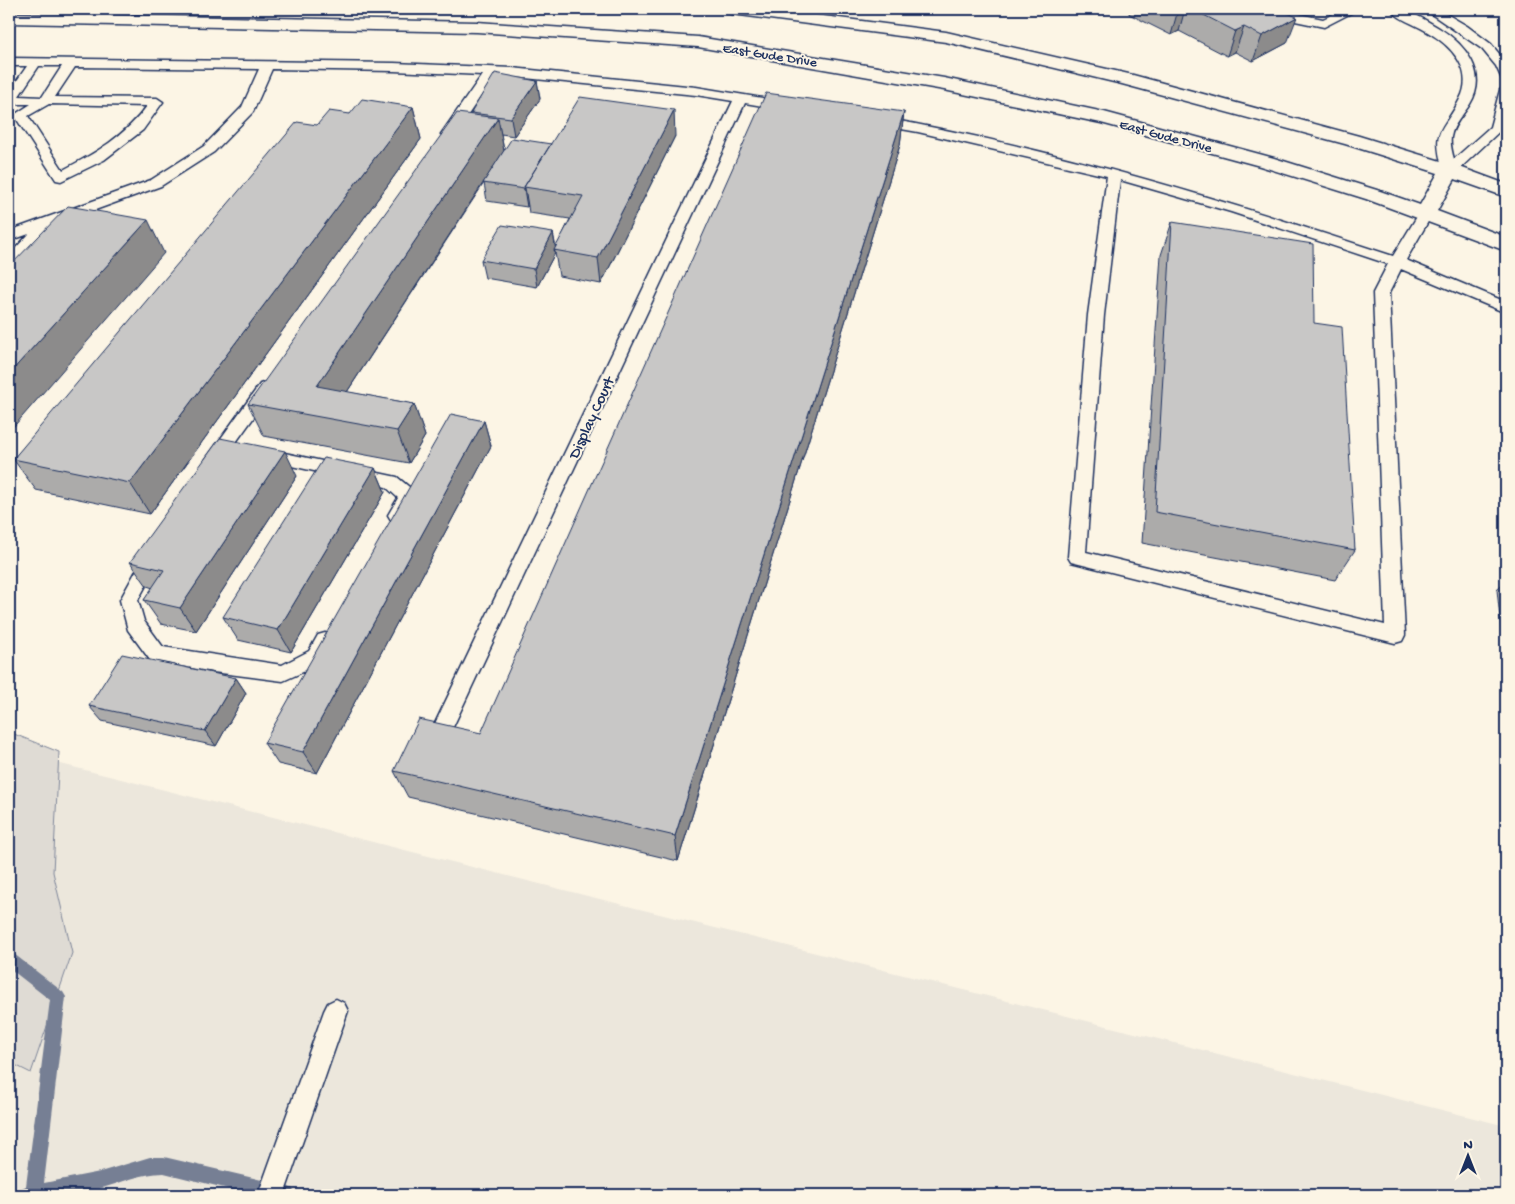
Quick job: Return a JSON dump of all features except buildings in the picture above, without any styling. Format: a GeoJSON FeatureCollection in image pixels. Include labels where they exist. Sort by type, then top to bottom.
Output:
{"type":"FeatureCollection","features":[{"type":"Feature","properties":{"kind":"main road"},"geometry":{"type":"LineString","coordinates":[[732,9],[946,37],[1204,99],[1352,140],[1450,170],[1506,191]]}},
{"type":"Feature","properties":{"kind":"main road","name":"East Gude Drive"},"geometry":{"type":"LineString","coordinates":[[9,18],[478,27],[698,42],[944,84],[1104,118],[1267,162],[1426,213],[1506,244]]}},
{"type":"Feature","properties":{"kind":"main road"},"geometry":{"type":"LineString","coordinates":[[1426,213],[1450,170]]}},
{"type":"Feature","properties":{"kind":"lane"},"geometry":{"type":"LineString","coordinates":[[1265,9],[1275,14],[1324,23],[1353,9]]}},
{"type":"Feature","properties":{"kind":"lane"},"geometry":{"type":"LineString","coordinates":[[1396,9],[1442,35],[1458,50],[1470,66],[1473,81],[1468,98],[1445,133],[1444,147],[1450,170],[1496,128],[1506,90]]}},
{"type":"Feature","properties":{"kind":"lane"},"geometry":{"type":"LineString","coordinates":[[1430,9],[1491,50],[1505,68],[1506,76]]}},
{"type":"Feature","properties":{"kind":"lane"},"geometry":{"type":"LineString","coordinates":[[9,62],[491,71],[696,91],[800,108]]}},
{"type":"Feature","properties":{"kind":"lane"},"geometry":{"type":"LineString","coordinates":[[9,100],[36,62]]}},
{"type":"Feature","properties":{"kind":"lane"},"geometry":{"type":"LineString","coordinates":[[9,100],[46,101],[157,102],[138,127],[99,157],[60,177],[21,115],[46,101],[71,63]]}},
{"type":"Feature","properties":{"kind":"lane"},"geometry":{"type":"LineString","coordinates":[[9,236],[51,219],[156,183],[209,149],[248,109],[267,66]]}},
{"type":"Feature","properties":{"kind":"lane"},"geometry":{"type":"LineString","coordinates":[[438,149],[491,71]]}},
{"type":"Feature","properties":{"kind":"lane","name":"Display Court"},"geometry":{"type":"LineString","coordinates":[[439,736],[741,98]]}},
{"type":"Feature","properties":{"kind":"lane"},"geometry":{"type":"LineString","coordinates":[[869,120],[918,128],[1114,174],[1236,209],[1397,262],[1506,308]]}},
{"type":"Feature","properties":{"kind":"lane"},"geometry":{"type":"LineString","coordinates":[[1114,174],[1096,315],[1077,557],[1395,635],[1381,293],[1426,213]]}},
{"type":"Feature","properties":{"kind":"lane"},"geometry":{"type":"LineString","coordinates":[[9,264],[51,219]]}},
{"type":"Feature","properties":{"kind":"lane"},"geometry":{"type":"LineString","coordinates":[[203,476],[277,374]]}},
{"type":"Feature","properties":{"kind":"lane"},"geometry":{"type":"LineString","coordinates":[[225,446],[391,482],[408,496],[388,530]]}},
{"type":"Feature","properties":{"kind":"lane"},"geometry":{"type":"LineString","coordinates":[[162,539],[129,600],[135,624],[157,654],[213,664],[283,673],[316,657],[335,623]]}},
{"type":"Feature","properties":{"kind":"lane"},"geometry":{"type":"LineString","coordinates":[[271,1195],[336,1011]]}},
{"type":"Feature","properties":{"kind":"shaded area"},"geometry":{"type":"Polygon","coordinates":[[[9,732],[59,752],[53,872],[72,953],[31,1073],[9,1062],[9,732]]]}},
{"type":"Feature","properties":{"kind":"shaded area"},"geometry":{"type":"Polygon","coordinates":[[[9,751],[1506,1126],[1506,1195],[9,1195],[9,751]]]}},
{"type":"Feature","properties":{"kind":"waterway"},"geometry":{"type":"LineString","coordinates":[[9,959],[58,997],[34,1193]]}},
{"type":"Feature","properties":{"kind":"waterway"},"geometry":{"type":"LineString","coordinates":[[34,1193],[100,1180],[150,1165],[164,1165],[287,1195]]}},
{"type":"Feature","properties":{"kind":"waterway"},"geometry":{"type":"LineString","coordinates":[[26,1195],[34,1193]]}}]}
